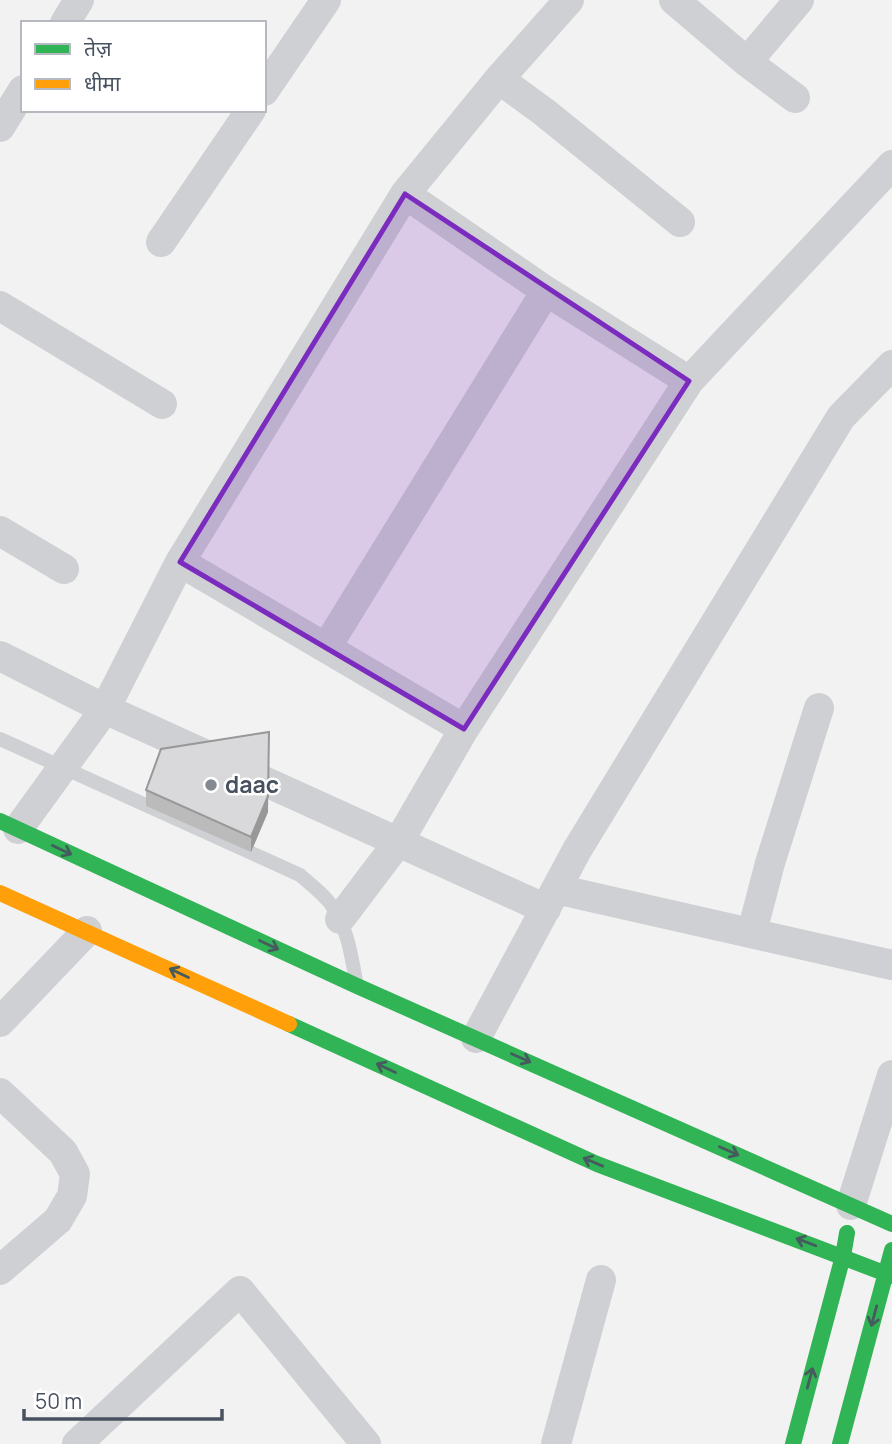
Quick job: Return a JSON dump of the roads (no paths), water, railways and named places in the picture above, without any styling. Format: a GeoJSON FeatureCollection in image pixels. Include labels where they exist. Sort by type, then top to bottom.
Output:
{"type":"FeatureCollection","features":[{"type":"Feature","properties":{"kind":"street"},"geometry":{"type":"LineString","coordinates":[[66,21],[79,0]]}},
{"type":"Feature","properties":{"kind":"street"},"geometry":{"type":"LineString","coordinates":[[266,88],[326,0]]}},
{"type":"Feature","properties":{"kind":"street"},"geometry":{"type":"LineString","coordinates":[[569,0],[499,79],[405,194],[180,562],[105,709],[63,767],[9,825],[357,986],[892,1224]]}},
{"type":"Feature","properties":{"kind":"street"},"geometry":{"type":"LineString","coordinates":[[674,0],[747,62],[795,98]]}},
{"type":"Feature","properties":{"kind":"street"},"geometry":{"type":"LineString","coordinates":[[747,62],[799,0]]}},
{"type":"Feature","properties":{"kind":"street"},"geometry":{"type":"LineString","coordinates":[[499,79],[680,222]]}},
{"type":"Feature","properties":{"kind":"street"},"geometry":{"type":"LineString","coordinates":[[0,127],[21,93]]}},
{"type":"Feature","properties":{"kind":"street"},"geometry":{"type":"LineString","coordinates":[[161,242],[250,112]]}},
{"type":"Feature","properties":{"kind":"street"},"geometry":{"type":"LineString","coordinates":[[340,919],[399,841],[464,729],[688,381],[892,165]]}},
{"type":"Feature","properties":{"kind":"street"},"geometry":{"type":"LineString","coordinates":[[405,194],[546,291],[688,381]]}},
{"type":"Feature","properties":{"kind":"street"},"geometry":{"type":"LineString","coordinates":[[326,648],[546,291]]}},
{"type":"Feature","properties":{"kind":"street"},"geometry":{"type":"LineString","coordinates":[[0,306],[162,404]]}},
{"type":"Feature","properties":{"kind":"street"},"geometry":{"type":"LineString","coordinates":[[476,1038],[584,838],[841,417],[892,365]]}},
{"type":"Feature","properties":{"kind":"street"},"geometry":{"type":"LineString","coordinates":[[0,531],[64,569]]}},
{"type":"Feature","properties":{"kind":"street"},"geometry":{"type":"LineString","coordinates":[[180,562],[464,729]]}},
{"type":"Feature","properties":{"kind":"street"},"geometry":{"type":"LineString","coordinates":[[0,656],[105,709],[399,841],[551,899],[752,932],[892,965]]}},
{"type":"Feature","properties":{"kind":"street"},"geometry":{"type":"LineString","coordinates":[[752,932],[770,863],[819,708]]}},
{"type":"Feature","properties":{"kind":"street"},"geometry":{"type":"LineString","coordinates":[[0,893],[597,1164],[888,1274]]}},
{"type":"Feature","properties":{"kind":"street"},"geometry":{"type":"LineString","coordinates":[[0,1022],[87,931]]}},
{"type":"Feature","properties":{"kind":"street"},"geometry":{"type":"LineString","coordinates":[[793,1444],[843,1256],[851,1205],[892,1075]]}},
{"type":"Feature","properties":{"kind":"street"},"geometry":{"type":"LineString","coordinates":[[0,1093],[63,1152],[75,1174],[72,1196],[58,1220],[0,1270]]}},
{"type":"Feature","properties":{"kind":"street"},"geometry":{"type":"LineString","coordinates":[[840,1444],[888,1274],[892,1250]]}},
{"type":"Feature","properties":{"kind":"street"},"geometry":{"type":"LineString","coordinates":[[556,1444],[601,1280]]}},
{"type":"Feature","properties":{"kind":"street"},"geometry":{"type":"LineString","coordinates":[[77,1444],[240,1291],[366,1444]]}},
{"type":"Feature","properties":{"kind":"lane"},"geometry":{"type":"LineString","coordinates":[[0,739],[300,875],[328,901],[340,919],[350,943],[357,986]]}},
{"type":"Feature","properties":{"kind":"place","name":"daac"},"geometry":{"type":"Point","coordinates":[211,785]}}]}
